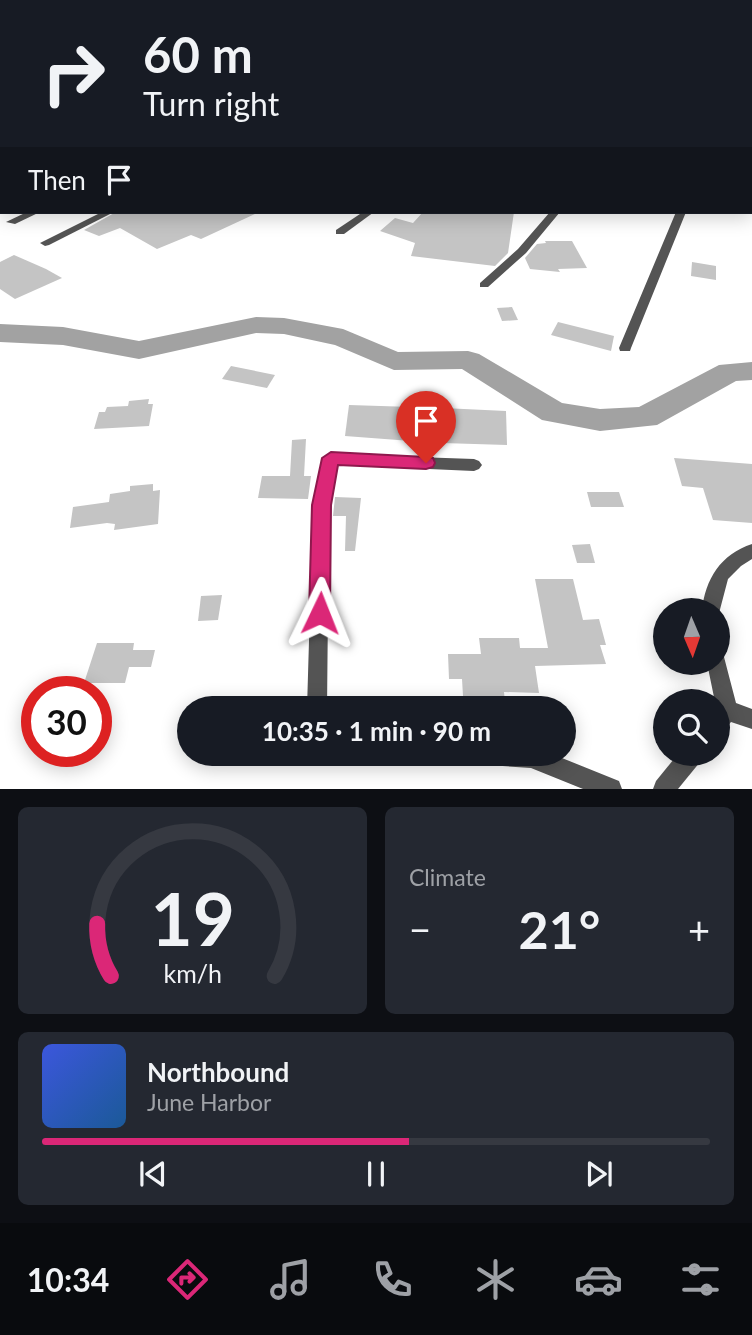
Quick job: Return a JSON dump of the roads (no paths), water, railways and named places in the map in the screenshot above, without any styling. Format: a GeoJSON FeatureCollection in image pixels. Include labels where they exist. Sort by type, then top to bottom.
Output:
{"type":"FeatureCollection","features":[{"type":"Feature","properties":{"kind":"street"},"geometry":{"type":"LineString","coordinates":[[11,222],[30,214]]}},
{"type":"Feature","properties":{"kind":"street"},"geometry":{"type":"LineString","coordinates":[[45,243],[105,214]]}},
{"type":"Feature","properties":{"kind":"street"},"geometry":{"type":"LineString","coordinates":[[340,232],[366,214]]}},
{"type":"Feature","properties":{"kind":"street"},"geometry":{"type":"LineString","coordinates":[[484,285],[522,251],[553,214]]}},
{"type":"Feature","properties":{"kind":"street"},"geometry":{"type":"LineString","coordinates":[[625,348],[680,214]]}},
{"type":"Feature","properties":{"kind":"street"},"geometry":{"type":"LineString","coordinates":[[317,696],[321,505],[331,458],[474,465]]}},
{"type":"Feature","properties":{"kind":"street"},"geometry":{"type":"LineString","coordinates":[[712,598],[719,578],[732,560],[752,551]]}},
{"type":"Feature","properties":{"kind":"street"},"geometry":{"type":"LineString","coordinates":[[730,717],[752,719]]}},
{"type":"Feature","properties":{"kind":"street"},"geometry":{"type":"LineString","coordinates":[[554,766],[611,789]]}},
{"type":"Feature","properties":{"kind":"street"},"geometry":{"type":"LineString","coordinates":[[664,789],[682,766]]}},
{"type":"Feature","properties":{"kind":"waterway"},"geometry":{"type":"LineString","coordinates":[[0,333],[63,336],[139,350],[256,325],[284,326],[343,338],[394,361],[468,360],[553,412],[600,420],[645,417],[730,372],[752,371]]}}]}
